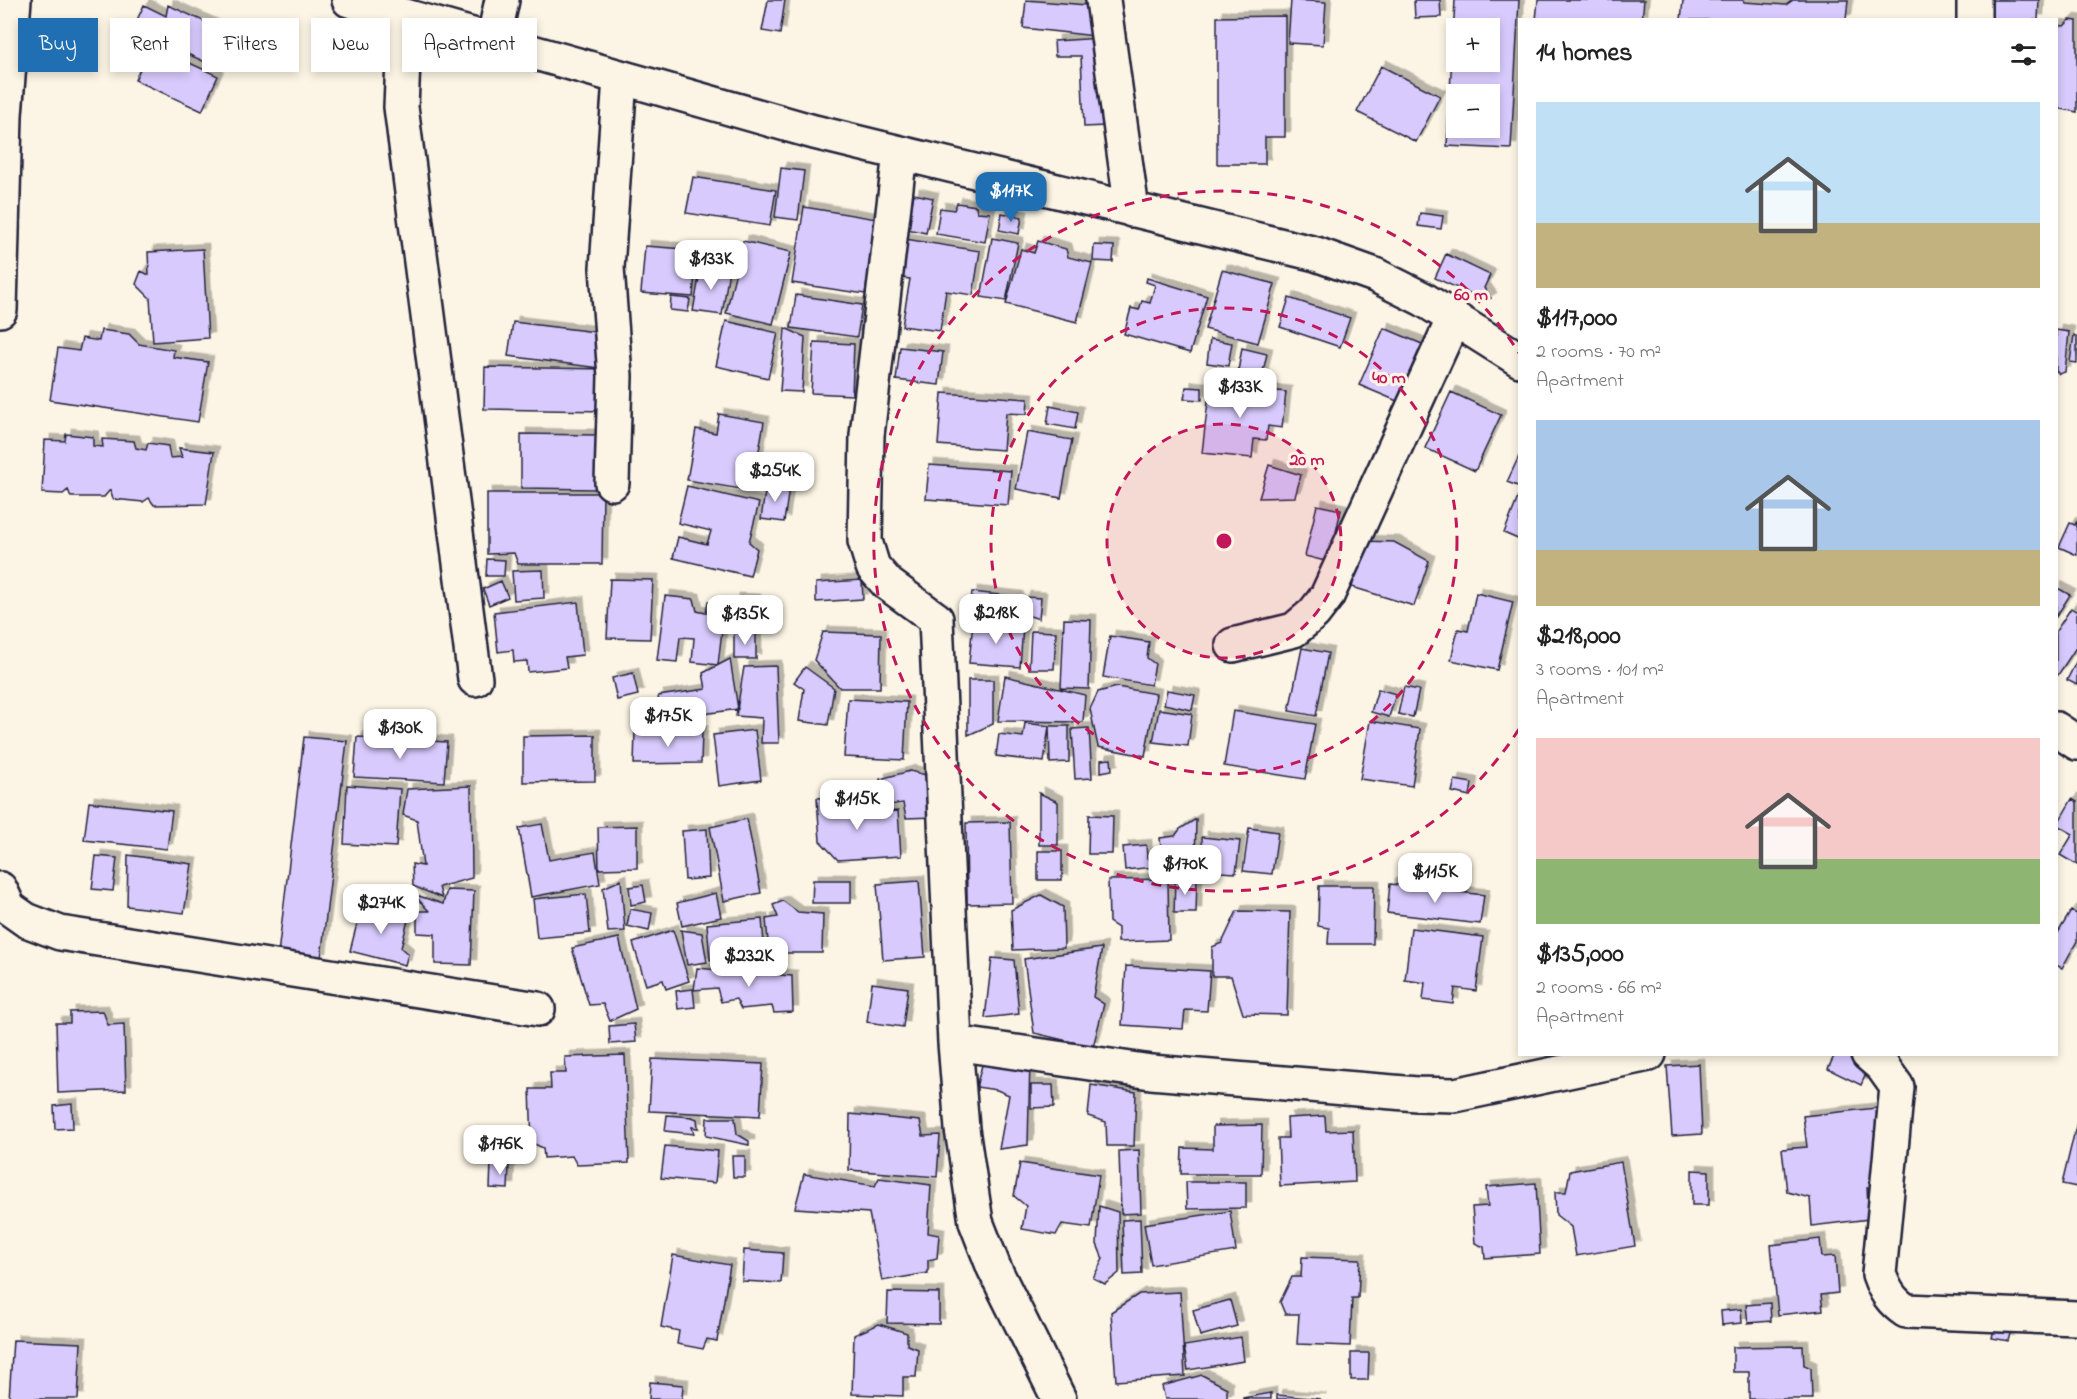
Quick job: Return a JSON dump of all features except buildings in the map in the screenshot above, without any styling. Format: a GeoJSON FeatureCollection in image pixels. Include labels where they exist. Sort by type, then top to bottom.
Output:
{"type":"FeatureCollection","features":[{"type":"Feature","properties":{"kind":"street"},"geometry":{"type":"LineString","coordinates":[[0,310],[5,115],[14,0]]}},
{"type":"Feature","properties":{"kind":"street"},"geometry":{"type":"LineString","coordinates":[[349,0],[412,18]]}},
{"type":"Feature","properties":{"kind":"street"},"geometry":{"type":"LineString","coordinates":[[498,18],[502,0]]}},
{"type":"Feature","properties":{"kind":"street"},"geometry":{"type":"LineString","coordinates":[[1102,0],[1132,210]]}},
{"type":"Feature","properties":{"kind":"street"},"geometry":{"type":"LineString","coordinates":[[1974,0],[1974,18]]}},
{"type":"Feature","properties":{"kind":"street"},"geometry":{"type":"LineString","coordinates":[[405,16],[401,107],[475,679]]}},
{"type":"Feature","properties":{"kind":"street"},"geometry":{"type":"LineString","coordinates":[[537,54],[814,132],[1316,254],[1375,275],[1423,298],[1518,359]]}},
{"type":"Feature","properties":{"kind":"street"},"geometry":{"type":"LineString","coordinates":[[612,483],[615,376],[607,268],[620,78]]}},
{"type":"Feature","properties":{"kind":"street"},"geometry":{"type":"LineString","coordinates":[[900,153],[867,435],[865,541],[873,567],[888,584],[936,619],[955,1042],[962,1129],[976,1222],[993,1268],[1059,1399]]}},
{"type":"Feature","properties":{"kind":"street"},"geometry":{"type":"LineString","coordinates":[[1233,645],[1294,630],[1314,613],[1328,596],[1454,318]]}},
{"type":"Feature","properties":{"kind":"street"},"geometry":{"type":"LineString","coordinates":[[2058,730],[2077,743]]}},
{"type":"Feature","properties":{"kind":"street"},"geometry":{"type":"LineString","coordinates":[[0,889],[9,908],[26,920],[60,933],[538,1009]]}},
{"type":"Feature","properties":{"kind":"street"},"geometry":{"type":"LineString","coordinates":[[955,1042],[1151,1072],[1417,1094],[1455,1095],[1640,1056]]}},
{"type":"Feature","properties":{"kind":"street"},"geometry":{"type":"LineString","coordinates":[[1870,1056],[1897,1087],[1879,1274],[1886,1292],[1894,1303],[1906,1311],[2077,1318]]}}]}
